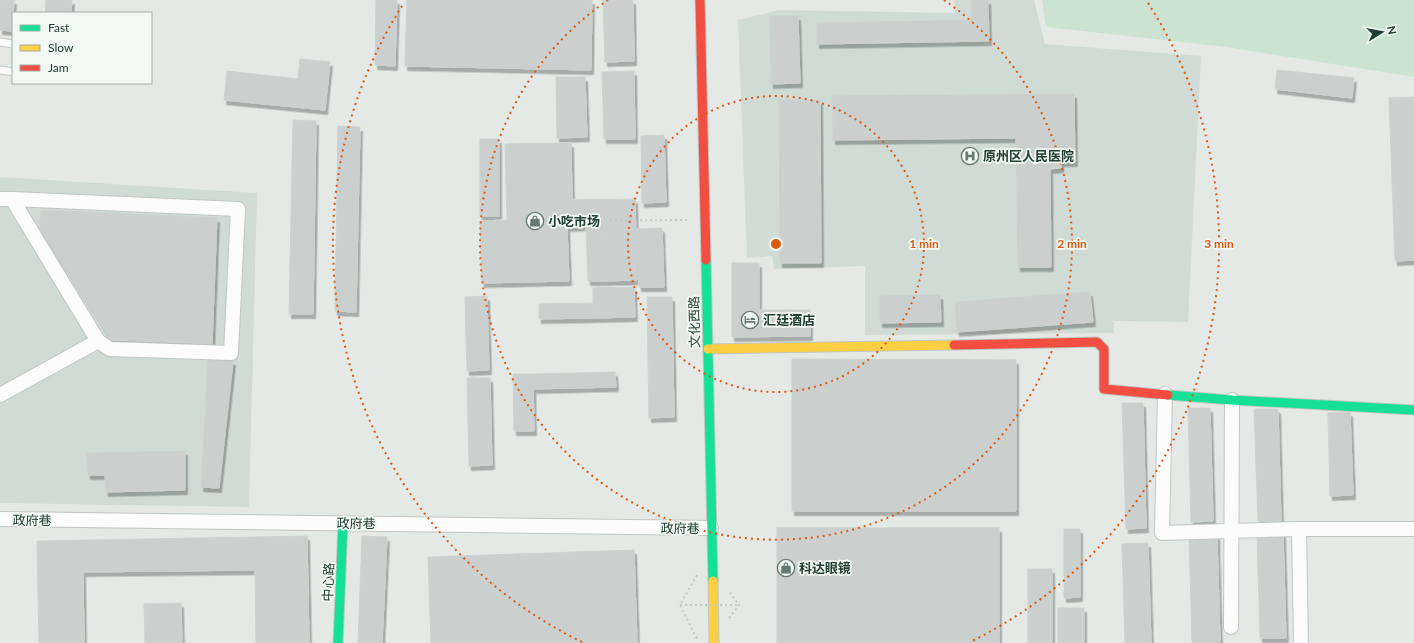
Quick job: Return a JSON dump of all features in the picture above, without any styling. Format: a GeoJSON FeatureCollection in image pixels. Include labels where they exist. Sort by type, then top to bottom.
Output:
{"type":"FeatureCollection","features":[{"type":"Feature","properties":{"kind":"street","name":"文化西路"},"geometry":{"type":"LineString","coordinates":[[700,0],[708,349],[702,528],[714,643]]}},
{"type":"Feature","properties":{"kind":"street"},"geometry":{"type":"LineString","coordinates":[[6,199],[238,209],[231,354],[110,349],[98,341],[6,199]]}},
{"type":"Feature","properties":{"kind":"street"},"geometry":{"type":"LineString","coordinates":[[0,395],[98,341]]}},
{"type":"Feature","properties":{"kind":"street"},"geometry":{"type":"LineString","coordinates":[[708,349],[1097,342],[1104,349],[1104,389],[1232,400],[1414,410]]}},
{"type":"Feature","properties":{"kind":"street"},"geometry":{"type":"LineString","coordinates":[[1165,394],[1162,533],[1231,530],[1414,529]]}},
{"type":"Feature","properties":{"kind":"street"},"geometry":{"type":"LineString","coordinates":[[1231,627],[1232,400]]}},
{"type":"Feature","properties":{"kind":"street","name":"政府巷"},"geometry":{"type":"LineString","coordinates":[[0,519],[702,528]]}},
{"type":"Feature","properties":{"kind":"street","name":"中心路"},"geometry":{"type":"LineString","coordinates":[[338,643],[343,523]]}},
{"type":"Feature","properties":{"kind":"street"},"geometry":{"type":"LineString","coordinates":[[1299,529],[1301,643]]}},
{"type":"Feature","properties":{"kind":"lane"},"geometry":{"type":"LineString","coordinates":[[0,42],[12,44]]}},
{"type":"Feature","properties":{"kind":"lane"},"geometry":{"type":"LineString","coordinates":[[0,70],[12,72]]}},
{"type":"Feature","properties":{"kind":"path"},"geometry":{"type":"LineString","coordinates":[[535,221],[705,220]]}},
{"type":"Feature","properties":{"kind":"path"},"geometry":{"type":"LineString","coordinates":[[680,605],[699,571]]}},
{"type":"Feature","properties":{"kind":"path"},"geometry":{"type":"LineString","coordinates":[[680,605],[739,605]]}},
{"type":"Feature","properties":{"kind":"path"},"geometry":{"type":"LineString","coordinates":[[680,605],[698,643]]}},
{"type":"Feature","properties":{"kind":"shaded area","name":"原州区人民医院"},"geometry":{"type":"Polygon","coordinates":[[[954,0],[1034,0],[1045,44],[1201,56],[1188,322],[1114,321],[1114,333],[865,335],[865,266],[774,269],[772,256],[747,258],[738,20],[779,10],[955,13],[954,0]]]}},
{"type":"Feature","properties":{"kind":"shaded area"},"geometry":{"type":"Polygon","coordinates":[[[0,177],[257,193],[249,507],[0,503],[0,177]]]}},
{"type":"Feature","properties":{"kind":"green space"},"geometry":{"type":"Polygon","coordinates":[[[1042,0],[1414,0],[1414,77],[1226,47],[1046,27],[1042,0]]]}},
{"type":"Feature","properties":{"kind":"building"},"geometry":{"type":"Polygon","coordinates":[[[0,0],[14,0],[13,12],[12,12],[12,31],[0,30],[0,0]]]}},
{"type":"Feature","properties":{"kind":"building"},"geometry":{"type":"Polygon","coordinates":[[[46,0],[72,0],[71,12],[45,12],[46,0]]]}},
{"type":"Feature","properties":{"kind":"building"},"geometry":{"type":"Polygon","coordinates":[[[376,0],[397,0],[395,66],[375,65],[376,0]]]}},
{"type":"Feature","properties":{"kind":"building"},"geometry":{"type":"Polygon","coordinates":[[[407,0],[592,0],[591,70],[405,66],[407,0]]]}},
{"type":"Feature","properties":{"kind":"building"},"geometry":{"type":"Polygon","coordinates":[[[603,0],[633,0],[634,61],[605,62],[603,0]]]}},
{"type":"Feature","properties":{"kind":"building"},"geometry":{"type":"Polygon","coordinates":[[[971,0],[988,0],[989,41],[817,44],[817,23],[971,20],[971,0]]]}},
{"type":"Feature","properties":{"kind":"building"},"geometry":{"type":"Polygon","coordinates":[[[770,16],[798,16],[800,83],[771,84],[770,16]]]}},
{"type":"Feature","properties":{"kind":"building"},"geometry":{"type":"Polygon","coordinates":[[[300,59],[330,62],[325,110],[295,107],[300,59]]]}},
{"type":"Feature","properties":{"kind":"building"},"geometry":{"type":"Polygon","coordinates":[[[1277,70],[1354,78],[1352,98],[1275,89],[1277,70]]]}},
{"type":"Feature","properties":{"kind":"building"},"geometry":{"type":"Polygon","coordinates":[[[227,71],[298,79],[295,107],[224,100],[227,71]]]}},
{"type":"Feature","properties":{"kind":"building"},"geometry":{"type":"Polygon","coordinates":[[[634,71],[635,139],[604,139],[602,72],[634,71]]]}},
{"type":"Feature","properties":{"kind":"building"},"geometry":{"type":"Polygon","coordinates":[[[556,77],[585,77],[587,137],[557,138],[556,77]]]}},
{"type":"Feature","properties":{"kind":"building"},"geometry":{"type":"Polygon","coordinates":[[[1074,94],[1075,162],[1061,162],[1061,168],[1050,169],[1051,267],[1018,267],[1016,138],[833,140],[832,96],[1074,94]]]}},
{"type":"Feature","properties":{"kind":"building"},"geometry":{"type":"Polygon","coordinates":[[[1414,97],[1414,260],[1395,261],[1389,98],[1414,97]]]}},
{"type":"Feature","properties":{"kind":"building"},"geometry":{"type":"Polygon","coordinates":[[[779,100],[820,100],[821,263],[780,263],[779,100]]]}},
{"type":"Feature","properties":{"kind":"building"},"geometry":{"type":"Polygon","coordinates":[[[293,120],[316,121],[313,314],[289,314],[293,120]]]}},
{"type":"Feature","properties":{"kind":"building"},"geometry":{"type":"Polygon","coordinates":[[[338,126],[360,127],[356,312],[335,311],[338,126]]]}},
{"type":"Feature","properties":{"kind":"building"},"geometry":{"type":"Polygon","coordinates":[[[664,135],[666,202],[642,203],[641,136],[664,135]]]}},
{"type":"Feature","properties":{"kind":"building"},"geometry":{"type":"Polygon","coordinates":[[[480,139],[499,139],[499,216],[480,216],[480,139]]]}},
{"type":"Feature","properties":{"kind":"building"},"geometry":{"type":"Polygon","coordinates":[[[571,143],[572,200],[635,199],[637,280],[603,281],[602,226],[567,227],[569,281],[482,283],[480,221],[507,220],[505,144],[571,143]]]}},
{"type":"Feature","properties":{"kind":"building"},"geometry":{"type":"Polygon","coordinates":[[[41,210],[217,218],[212,344],[111,340],[40,228],[41,210]]]}},
{"type":"Feature","properties":{"kind":"building"},"geometry":{"type":"Polygon","coordinates":[[[602,226],[603,281],[588,281],[586,227],[602,226]]]}},
{"type":"Feature","properties":{"kind":"building"},"geometry":{"type":"Polygon","coordinates":[[[662,228],[664,287],[639,287],[637,229],[662,228]]]}},
{"type":"Feature","properties":{"kind":"building"},"geometry":{"type":"Polygon","coordinates":[[[732,263],[759,263],[759,310],[810,310],[810,336],[732,337],[732,263]]]}},
{"type":"Feature","properties":{"kind":"building"},"geometry":{"type":"Polygon","coordinates":[[[634,287],[635,317],[593,318],[593,288],[634,287]]]}},
{"type":"Feature","properties":{"kind":"building"},"geometry":{"type":"Polygon","coordinates":[[[1090,292],[1093,322],[957,332],[955,302],[1090,292]]]}},
{"type":"Feature","properties":{"kind":"building"},"geometry":{"type":"Polygon","coordinates":[[[940,295],[941,322],[880,323],[880,296],[940,295]]]}},
{"type":"Feature","properties":{"kind":"building"},"geometry":{"type":"Polygon","coordinates":[[[487,296],[489,370],[467,371],[465,297],[487,296]]]}},
{"type":"Feature","properties":{"kind":"building"},"geometry":{"type":"Polygon","coordinates":[[[647,297],[672,297],[674,417],[649,418],[647,297]]]}},
{"type":"Feature","properties":{"kind":"building"},"geometry":{"type":"Polygon","coordinates":[[[593,303],[593,318],[539,319],[539,304],[593,303]]]}},
{"type":"Feature","properties":{"kind":"building"},"geometry":{"type":"Polygon","coordinates":[[[792,359],[1016,360],[1016,511],[792,511],[792,359]]]}},
{"type":"Feature","properties":{"kind":"building"},"geometry":{"type":"Polygon","coordinates":[[[208,360],[233,361],[219,488],[201,487],[208,360]]]}},
{"type":"Feature","properties":{"kind":"building"},"geometry":{"type":"Polygon","coordinates":[[[615,372],[616,387],[533,389],[533,374],[615,372]]]}},
{"type":"Feature","properties":{"kind":"building"},"geometry":{"type":"Polygon","coordinates":[[[513,374],[533,374],[534,431],[514,431],[513,374]]]}},
{"type":"Feature","properties":{"kind":"building"},"geometry":{"type":"Polygon","coordinates":[[[467,378],[490,378],[492,465],[469,466],[467,378]]]}},
{"type":"Feature","properties":{"kind":"building"},"geometry":{"type":"Polygon","coordinates":[[[1122,403],[1143,403],[1146,528],[1126,529],[1122,403]]]}},
{"type":"Feature","properties":{"kind":"building"},"geometry":{"type":"Polygon","coordinates":[[[1188,408],[1210,408],[1213,521],[1191,522],[1188,408]]]}},
{"type":"Feature","properties":{"kind":"building"},"geometry":{"type":"Polygon","coordinates":[[[1254,409],[1278,409],[1281,521],[1258,521],[1254,409]]]}},
{"type":"Feature","properties":{"kind":"building"},"geometry":{"type":"Polygon","coordinates":[[[1350,412],[1353,495],[1330,496],[1328,413],[1350,412]]]}},
{"type":"Feature","properties":{"kind":"building"},"geometry":{"type":"Polygon","coordinates":[[[185,451],[185,490],[106,492],[105,475],[88,475],[87,453],[185,451]]]}},
{"type":"Feature","properties":{"kind":"building"},"geometry":{"type":"Polygon","coordinates":[[[777,528],[999,528],[999,643],[777,643],[777,528]]]}},
{"type":"Feature","properties":{"kind":"building"},"geometry":{"type":"Polygon","coordinates":[[[1064,529],[1080,529],[1080,597],[1064,598],[1064,529]]]}},
{"type":"Feature","properties":{"kind":"building"},"geometry":{"type":"Polygon","coordinates":[[[1283,533],[1286,638],[1260,638],[1257,534],[1283,533]]]}},
{"type":"Feature","properties":{"kind":"building"},"geometry":{"type":"Polygon","coordinates":[[[1189,535],[1217,535],[1220,642],[1192,642],[1189,535]]]}},
{"type":"Feature","properties":{"kind":"building"},"geometry":{"type":"Polygon","coordinates":[[[307,536],[309,643],[256,643],[255,570],[83,572],[84,643],[39,643],[37,541],[307,536]]]}},
{"type":"Feature","properties":{"kind":"building"},"geometry":{"type":"Polygon","coordinates":[[[362,536],[387,537],[382,643],[358,643],[362,536]]]}},
{"type":"Feature","properties":{"kind":"building"},"geometry":{"type":"Polygon","coordinates":[[[1148,543],[1151,643],[1125,643],[1122,544],[1148,543]]]}},
{"type":"Feature","properties":{"kind":"building"},"geometry":{"type":"Polygon","coordinates":[[[634,550],[637,643],[431,643],[428,557],[634,550]]]}},
{"type":"Feature","properties":{"kind":"building"},"geometry":{"type":"Polygon","coordinates":[[[1028,569],[1052,569],[1052,643],[1028,643],[1028,569]]]}},
{"type":"Feature","properties":{"kind":"building"},"geometry":{"type":"Polygon","coordinates":[[[181,603],[182,643],[145,643],[144,604],[181,603]]]}},
{"type":"Feature","properties":{"kind":"building"},"geometry":{"type":"Polygon","coordinates":[[[1058,608],[1084,608],[1084,643],[1058,643],[1058,608]]]}},
{"type":"Feature","properties":{"kind":"traffic: fast"},"geometry":{"type":"LineString","coordinates":[[706,260],[713,581]]}},
{"type":"Feature","properties":{"kind":"traffic: fast"},"geometry":{"type":"LineString","coordinates":[[1168,395],[1414,410]]}},
{"type":"Feature","properties":{"kind":"traffic: fast"},"geometry":{"type":"LineString","coordinates":[[338,643],[343,523]]}},
{"type":"Feature","properties":{"kind":"traffic: slow"},"geometry":{"type":"LineString","coordinates":[[708,349],[954,345]]}},
{"type":"Feature","properties":{"kind":"traffic: slow"},"geometry":{"type":"LineString","coordinates":[[713,581],[714,643]]}},
{"type":"Feature","properties":{"kind":"traffic: jam"},"geometry":{"type":"LineString","coordinates":[[700,0],[706,260]]}},
{"type":"Feature","properties":{"kind":"traffic: jam"},"geometry":{"type":"LineString","coordinates":[[954,345],[1097,342],[1104,349],[1104,389],[1168,395]]}},
{"type":"Feature","properties":{"kind":"place","name":"原州区人民医院"},"geometry":{"type":"Point","coordinates":[970,156]}},
{"type":"Feature","properties":{"kind":"place","name":"小吃市场"},"geometry":{"type":"Point","coordinates":[535,221]}},
{"type":"Feature","properties":{"kind":"place","name":"汇廷酒店"},"geometry":{"type":"Point","coordinates":[750,320]}},
{"type":"Feature","properties":{"kind":"place","name":"科达眼镜"},"geometry":{"type":"Point","coordinates":[786,568]}}]}
